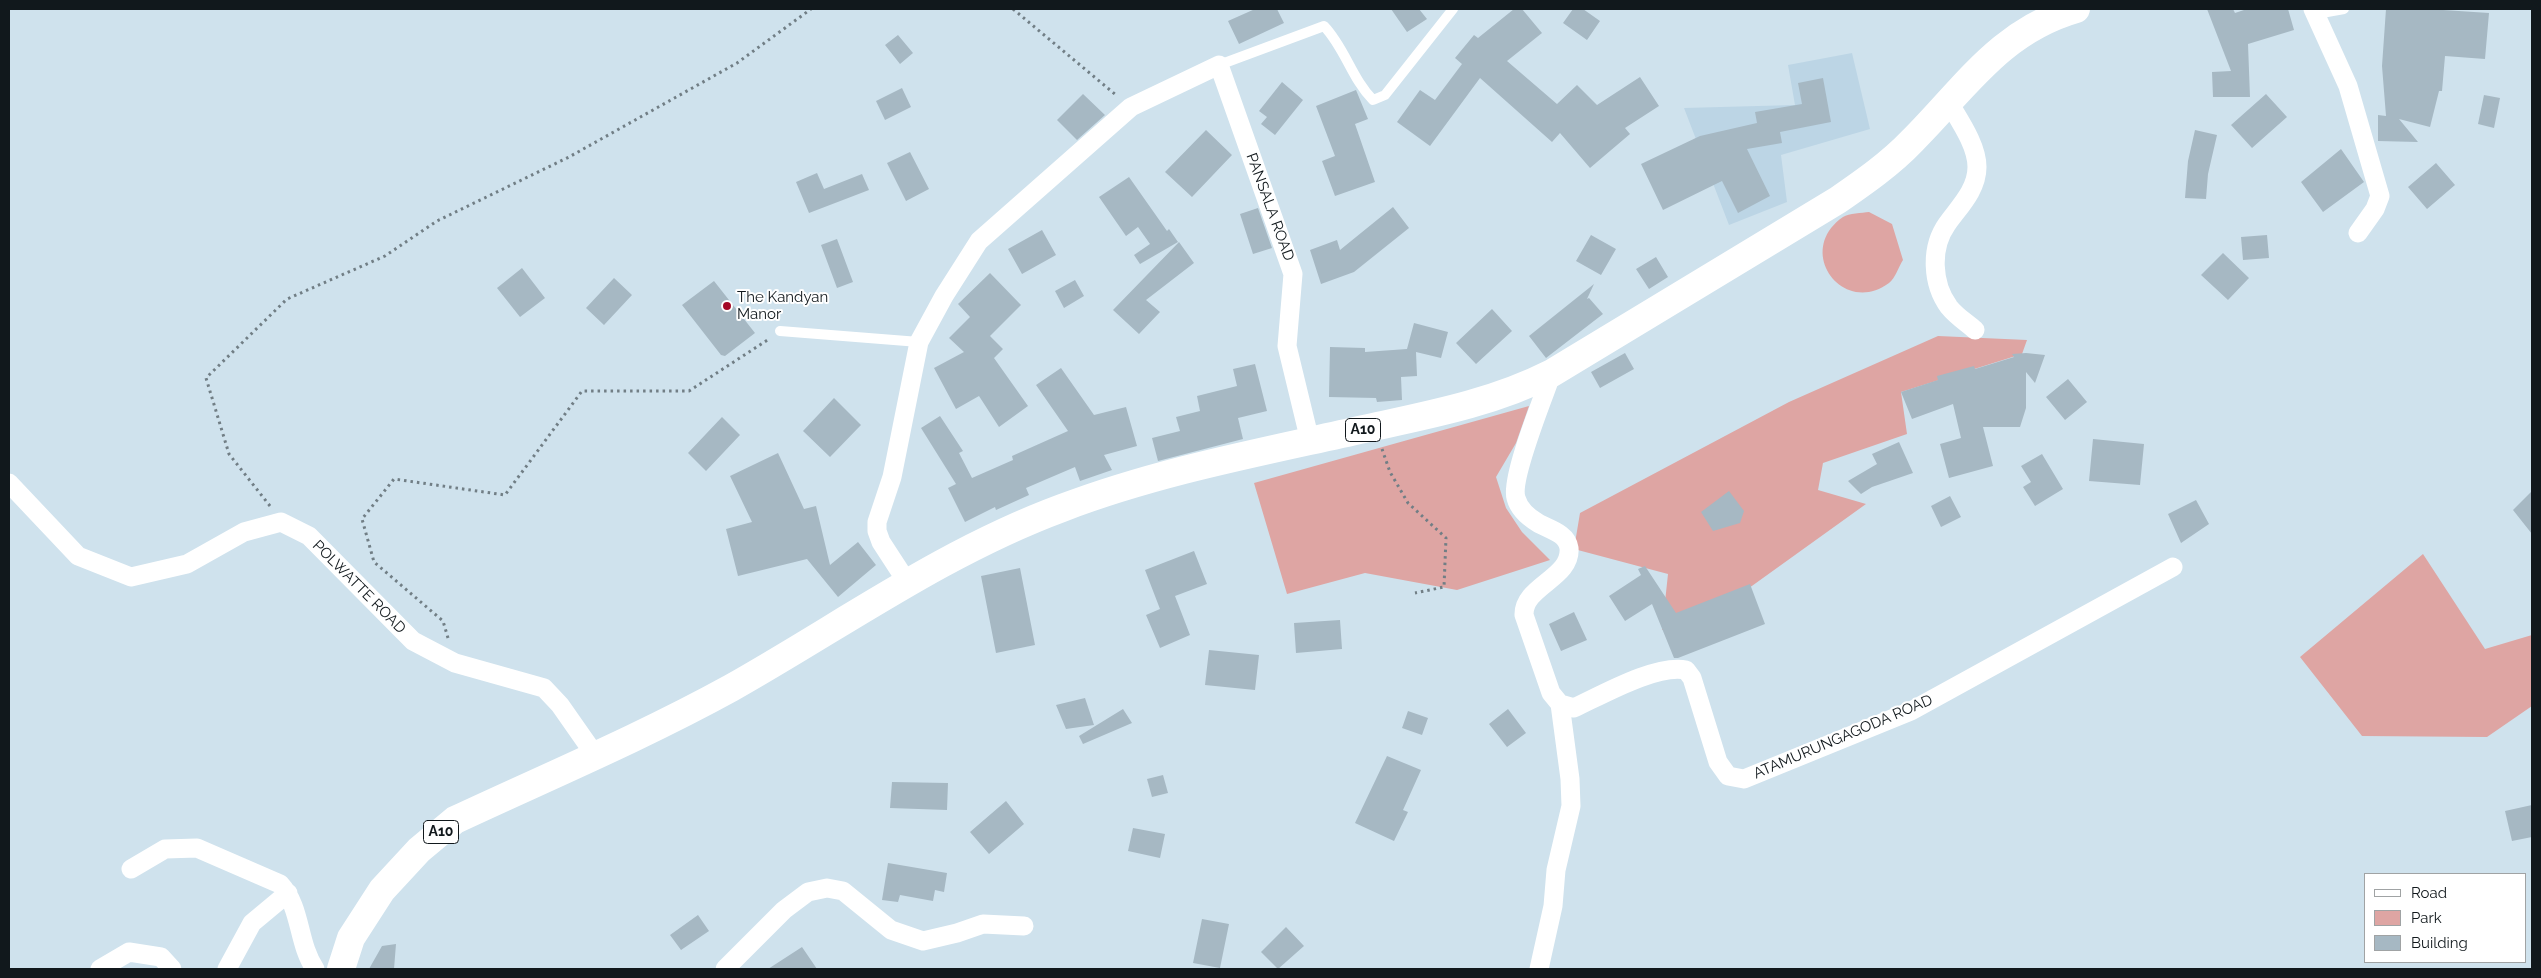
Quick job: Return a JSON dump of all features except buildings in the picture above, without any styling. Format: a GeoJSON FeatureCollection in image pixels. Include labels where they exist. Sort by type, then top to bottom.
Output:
{"type":"FeatureCollection","features":[{"type":"Feature","properties":{"kind":"highway","name":"A10"},"geometry":{"type":"LineString","coordinates":[[341,969],[351,938],[382,890],[419,850],[455,820],[595,755],[728,690],[907,582],[1010,528],[1098,495],[1161,476],[1498,397],[1520,389],[1552,373],[1838,200],[1905,148],[1982,64],[2009,41],[2048,19],[2076,9]]}},
{"type":"Feature","properties":{"kind":"street"},"geometry":{"type":"LineString","coordinates":[[2315,11],[2348,86],[2380,196],[2375,209],[2358,233]]}},
{"type":"Feature","properties":{"kind":"street"},"geometry":{"type":"LineString","coordinates":[[907,582],[881,542],[876,531],[877,522],[892,477],[919,342],[944,296],[980,241],[1131,107],[1219,65]]}},
{"type":"Feature","properties":{"kind":"street","name":"PANSALA ROAD"},"geometry":{"type":"LineString","coordinates":[[1219,65],[1293,274],[1287,346],[1310,441]]}},
{"type":"Feature","properties":{"kind":"street"},"geometry":{"type":"LineString","coordinates":[[1948,101],[1971,144],[1977,167],[1972,188],[1946,225],[1939,242],[1936,274],[1941,292],[1950,308],[1975,330]]}},
{"type":"Feature","properties":{"kind":"street"},"geometry":{"type":"LineString","coordinates":[[1539,969],[1571,806],[1570,779],[1560,704],[1551,694],[1524,615],[1524,606],[1527,600],[1558,572],[1566,559],[1569,549],[1566,540],[1558,533],[1528,517],[1520,508],[1515,496],[1519,468],[1552,373]]}},
{"type":"Feature","properties":{"kind":"street"},"geometry":{"type":"LineString","coordinates":[[9,483],[78,556],[131,577],[187,564],[244,532],[281,522]]}},
{"type":"Feature","properties":{"kind":"street","name":"POLWATTE ROAD"},"geometry":{"type":"LineString","coordinates":[[281,522],[309,536],[412,642],[455,663],[544,688],[560,705],[595,755]]}},
{"type":"Feature","properties":{"kind":"street","name":"ATAMURUNGAGODA ROAD"},"geometry":{"type":"LineString","coordinates":[[1560,704],[1574,708],[1639,679],[1676,668],[1686,670],[1692,678],[1718,762],[1728,776],[1744,780],[1911,711],[2173,567]]}},
{"type":"Feature","properties":{"kind":"street"},"geometry":{"type":"LineString","coordinates":[[131,869],[165,849],[197,848],[280,884],[288,893],[296,910],[299,931],[309,960],[315,969]]}},
{"type":"Feature","properties":{"kind":"street"},"geometry":{"type":"LineString","coordinates":[[725,969],[784,910],[808,892],[827,888],[843,891],[891,930],[923,941],[957,933],[983,924],[1024,926]]}},
{"type":"Feature","properties":{"kind":"street"},"geometry":{"type":"LineString","coordinates":[[227,969],[252,923],[288,893]]}},
{"type":"Feature","properties":{"kind":"street"},"geometry":{"type":"LineString","coordinates":[[100,969],[129,952],[161,958],[172,969]]}},
{"type":"Feature","properties":{"kind":"lane"},"geometry":{"type":"LineString","coordinates":[[1219,65],[1324,26],[1336,39],[1365,92],[1373,100],[1386,95],[1453,9]]}},
{"type":"Feature","properties":{"kind":"lane"},"geometry":{"type":"LineString","coordinates":[[2315,11],[2344,9]]}},
{"type":"Feature","properties":{"kind":"lane"},"geometry":{"type":"LineString","coordinates":[[780,332],[919,342]]}},
{"type":"Feature","properties":{"kind":"path"},"geometry":{"type":"LineString","coordinates":[[281,522],[229,454],[206,378],[212,371],[288,299],[385,256],[438,221],[578,152],[737,63],[811,9]]}},
{"type":"Feature","properties":{"kind":"path"},"geometry":{"type":"LineString","coordinates":[[1013,9],[1131,107]]}},
{"type":"Feature","properties":{"kind":"path"},"geometry":{"type":"LineString","coordinates":[[455,663],[442,621],[374,562],[362,519],[394,479],[505,495],[582,391],[689,391],[780,332]]}},
{"type":"Feature","properties":{"kind":"path"},"geometry":{"type":"LineString","coordinates":[[1375,427],[1390,472],[1408,503],[1446,538],[1444,587],[1415,593]]}},
{"type":"Feature","properties":{"kind":"shaded area"},"geometry":{"type":"Polygon","coordinates":[[[1852,53],[1870,129],[1781,155],[1787,202],[1729,225],[1684,108],[1795,105],[1788,65],[1852,53]]]}},
{"type":"Feature","properties":{"kind":"green space"},"geometry":{"type":"Polygon","coordinates":[[[1869,212],[1892,224],[1903,260],[1889,283],[1872,291],[1856,292],[1841,286],[1830,276],[1824,262],[1823,246],[1829,231],[1843,217],[1869,212]]]}},
{"type":"Feature","properties":{"kind":"green space"},"geometry":{"type":"Polygon","coordinates":[[[1938,336],[2027,340],[2022,354],[1901,392],[1907,434],[1823,463],[1818,490],[1866,504],[1724,606],[1662,630],[1668,574],[1574,549],[1580,513],[1789,402],[1938,336]]]}},
{"type":"Feature","properties":{"kind":"green space"},"geometry":{"type":"Polygon","coordinates":[[[1529,406],[1516,443],[1496,477],[1506,508],[1522,532],[1550,560],[1457,590],[1365,573],[1287,594],[1254,483],[1529,406]]]}},
{"type":"Feature","properties":{"kind":"green space"},"geometry":{"type":"Polygon","coordinates":[[[2423,554],[2485,649],[2532,635],[2532,706],[2487,737],[2362,736],[2300,657],[2423,554]]]}},
{"type":"Feature","properties":{"kind":"place","name":"The Kandyan Manor"},"geometry":{"type":"Point","coordinates":[727,306]}}]}
